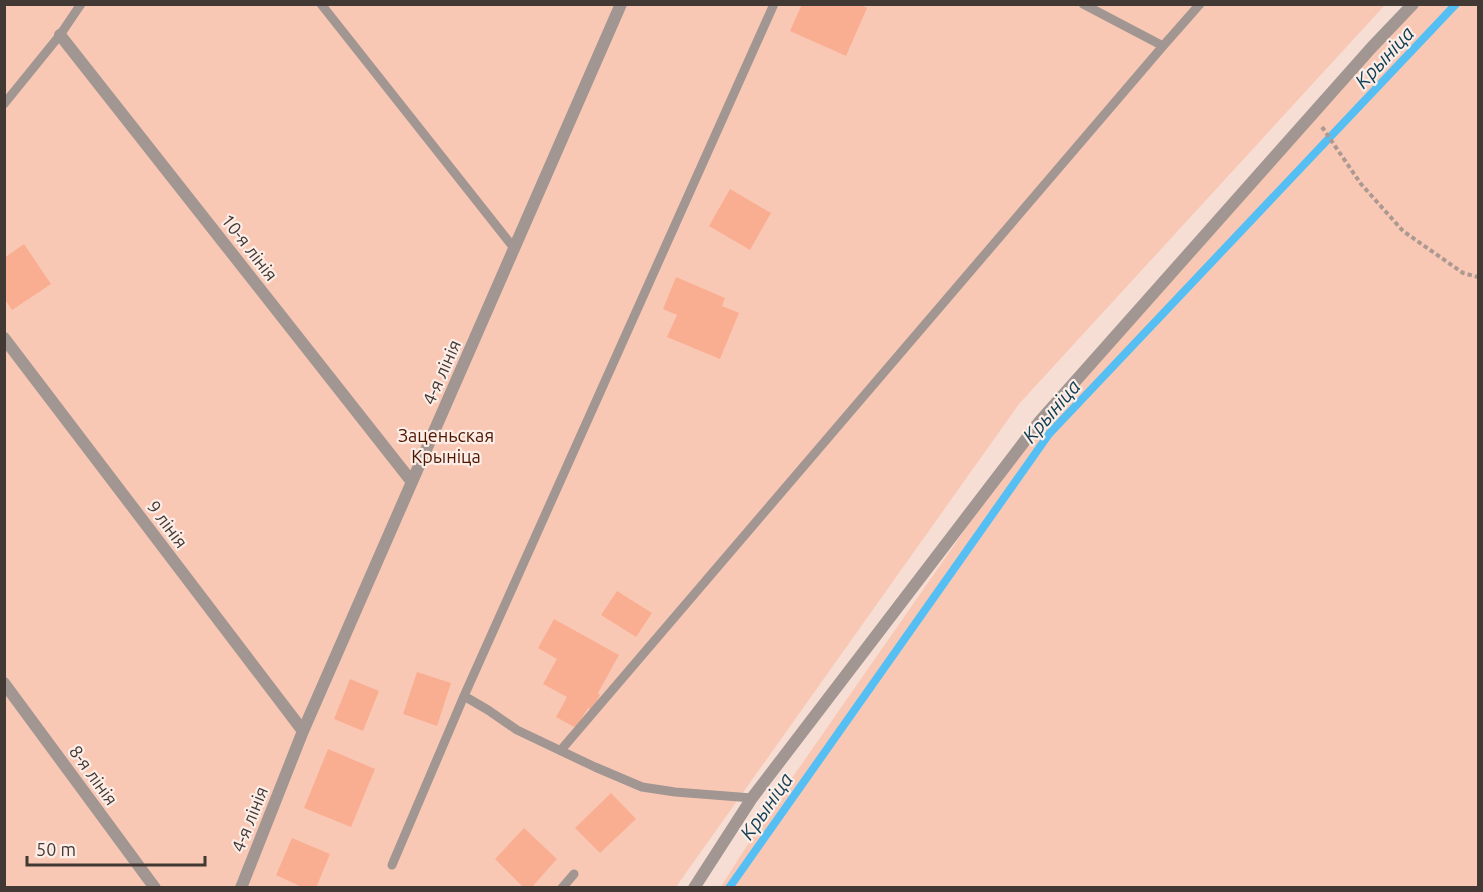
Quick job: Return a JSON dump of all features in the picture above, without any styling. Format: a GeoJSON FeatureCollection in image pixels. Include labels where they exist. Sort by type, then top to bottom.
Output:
{"type":"FeatureCollection","features":[{"type":"Feature","properties":{"kind":"street"},"geometry":{"type":"LineString","coordinates":[[694,888],[752,798],[1040,421],[1372,46],[1413,4]]}},
{"type":"Feature","properties":{"kind":"street","name":"4-я лінія"},"geometry":{"type":"LineString","coordinates":[[241,888],[303,731],[619,5]]}},
{"type":"Feature","properties":{"kind":"street","name":"10-я лінія"},"geometry":{"type":"LineString","coordinates":[[60,35],[412,482]]}},
{"type":"Feature","properties":{"kind":"street","name":"9 лінія"},"geometry":{"type":"LineString","coordinates":[[4,338],[303,731]]}},
{"type":"Feature","properties":{"kind":"street","name":"8-я лінія"},"geometry":{"type":"LineString","coordinates":[[4,684],[155,888]]}},
{"type":"Feature","properties":{"kind":"lane"},"geometry":{"type":"LineString","coordinates":[[4,104],[60,35],[81,4]]}},
{"type":"Feature","properties":{"kind":"lane"},"geometry":{"type":"LineString","coordinates":[[321,4],[514,248]]}},
{"type":"Feature","properties":{"kind":"lane"},"geometry":{"type":"LineString","coordinates":[[392,865],[464,696],[774,4]]}},
{"type":"Feature","properties":{"kind":"lane"},"geometry":{"type":"LineString","coordinates":[[1083,4],[1163,46]]}},
{"type":"Feature","properties":{"kind":"lane"},"geometry":{"type":"LineString","coordinates":[[561,750],[1200,4]]}},
{"type":"Feature","properties":{"kind":"lane"},"geometry":{"type":"LineString","coordinates":[[464,696],[517,730],[642,787],[752,798]]}},
{"type":"Feature","properties":{"kind":"lane"},"geometry":{"type":"LineString","coordinates":[[562,888],[574,874]]}},
{"type":"Feature","properties":{"kind":"path"},"geometry":{"type":"LineString","coordinates":[[1313,114],[1361,184],[1403,231],[1463,273],[1479,278]]}},
{"type":"Feature","properties":{"kind":"green space","name":"Заценьская Крыніца"},"geometry":{"type":"Polygon","coordinates":[[[5,5],[1385,5],[1019,404],[676,887],[5,888],[5,5]]]}},
{"type":"Feature","properties":{"kind":"green space"},"geometry":{"type":"Polygon","coordinates":[[[1418,5],[1478,5],[1478,887],[720,888],[769,811],[1037,426],[1418,5]]]}},
{"type":"Feature","properties":{"kind":"building"},"geometry":{"type":"Polygon","coordinates":[[[802,4],[859,4],[867,8],[846,56],[790,31],[802,4]]]}},
{"type":"Feature","properties":{"kind":"building"},"geometry":{"type":"Polygon","coordinates":[[[730,189],[771,213],[750,250],[709,226],[730,189]]]}},
{"type":"Feature","properties":{"kind":"building"},"geometry":{"type":"Polygon","coordinates":[[[24,244],[51,284],[12,310],[4,298],[4,258],[24,244]]]}},
{"type":"Feature","properties":{"kind":"building"},"geometry":{"type":"Polygon","coordinates":[[[676,277],[725,298],[722,306],[739,313],[720,359],[667,337],[677,315],[663,309],[676,277]]]}},
{"type":"Feature","properties":{"kind":"building"},"geometry":{"type":"Polygon","coordinates":[[[617,591],[652,613],[636,637],[601,615],[617,591]]]}},
{"type":"Feature","properties":{"kind":"building"},"geometry":{"type":"Polygon","coordinates":[[[554,619],[619,655],[598,693],[600,695],[592,710],[588,708],[576,728],[556,717],[567,697],[543,684],[557,659],[538,648],[554,619]]]}},
{"type":"Feature","properties":{"kind":"building"},"geometry":{"type":"Polygon","coordinates":[[[417,672],[451,683],[437,726],[403,714],[417,672]]]}},
{"type":"Feature","properties":{"kind":"building"},"geometry":{"type":"Polygon","coordinates":[[[350,679],[379,691],[363,731],[334,719],[350,679]]]}},
{"type":"Feature","properties":{"kind":"building"},"geometry":{"type":"Polygon","coordinates":[[[328,749],[375,769],[351,827],[304,808],[328,749]]]}},
{"type":"Feature","properties":{"kind":"building"},"geometry":{"type":"Polygon","coordinates":[[[611,793],[636,819],[600,853],[575,828],[611,793]]]}},
{"type":"Feature","properties":{"kind":"building"},"geometry":{"type":"Polygon","coordinates":[[[524,828],[557,859],[531,888],[524,888],[495,859],[524,828]]]}},
{"type":"Feature","properties":{"kind":"building"},"geometry":{"type":"Polygon","coordinates":[[[292,838],[330,854],[316,888],[304,888],[276,875],[292,838]]]}},
{"type":"Feature","properties":{"kind":"waterway","name":"Крыніца"},"geometry":{"type":"LineString","coordinates":[[729,888],[1049,434],[1456,4]]}}]}
